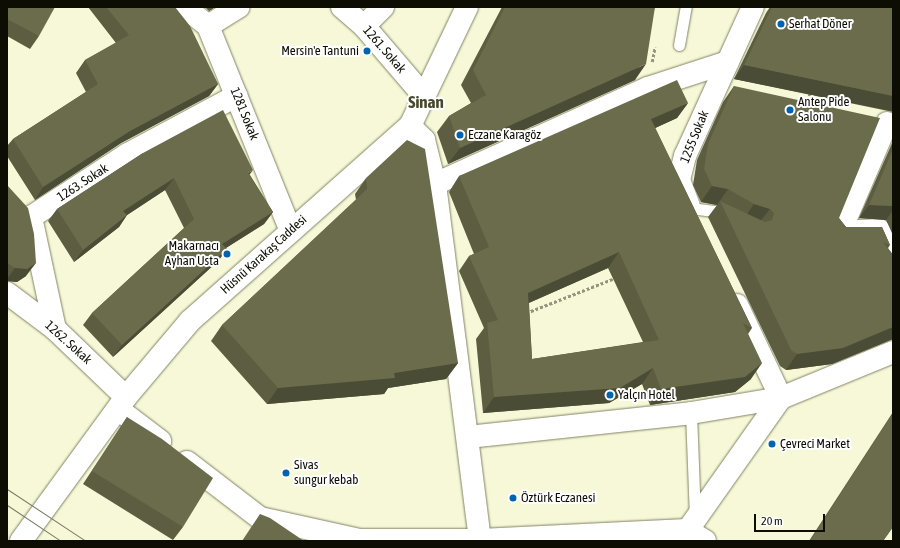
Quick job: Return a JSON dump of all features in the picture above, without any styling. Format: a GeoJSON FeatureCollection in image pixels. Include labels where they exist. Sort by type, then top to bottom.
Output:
{"type":"FeatureCollection","features":[{"type":"Feature","properties":{"kind":"street","name":"1281 Sokak"},"geometry":{"type":"LineString","coordinates":[[184,7],[208,26],[291,231]]}},
{"type":"Feature","properties":{"kind":"street"},"geometry":{"type":"LineString","coordinates":[[208,26],[239,7]]}},
{"type":"Feature","properties":{"kind":"street","name":"1261. Sokak"},"geometry":{"type":"LineString","coordinates":[[342,7],[364,26],[423,95]]}},
{"type":"Feature","properties":{"kind":"street"},"geometry":{"type":"LineString","coordinates":[[364,26],[383,7]]}},
{"type":"Feature","properties":{"kind":"street","name":"Hüsnü Karakaş Caddesi"},"geometry":{"type":"LineString","coordinates":[[22,541],[50,500],[122,403],[190,321],[410,126],[423,95],[467,7]]}},
{"type":"Feature","properties":{"kind":"street","name":"1255 Sokak"},"geometry":{"type":"LineString","coordinates":[[702,232],[690,208],[679,180],[685,156],[753,7]]}},
{"type":"Feature","properties":{"kind":"street"},"geometry":{"type":"LineString","coordinates":[[435,184],[648,88],[728,62]]}},
{"type":"Feature","properties":{"kind":"street"},"geometry":{"type":"LineString","coordinates":[[716,88],[738,93]]}},
{"type":"Feature","properties":{"kind":"street","name":"1263. Sokak"},"geometry":{"type":"LineString","coordinates":[[55,329],[31,217],[128,154],[236,96]]}},
{"type":"Feature","properties":{"kind":"street"},"geometry":{"type":"LineString","coordinates":[[864,119],[890,125],[840,232],[879,230],[893,264]]}},
{"type":"Feature","properties":{"kind":"street"},"geometry":{"type":"LineString","coordinates":[[410,126],[424,140],[435,184],[480,540]]}},
{"type":"Feature","properties":{"kind":"street"},"geometry":{"type":"LineString","coordinates":[[728,287],[781,398]]}},
{"type":"Feature","properties":{"kind":"street","name":"1262. Sokak"},"geometry":{"type":"LineString","coordinates":[[7,293],[55,329],[122,403],[260,518],[360,540],[552,539],[692,532]]}},
{"type":"Feature","properties":{"kind":"street"},"geometry":{"type":"LineString","coordinates":[[468,437],[691,413],[781,398],[893,352]]}},
{"type":"Feature","properties":{"kind":"street"},"geometry":{"type":"LineString","coordinates":[[692,532],[781,398]]}},
{"type":"Feature","properties":{"kind":"lane"},"geometry":{"type":"LineString","coordinates":[[679,45],[686,7]]}},
{"type":"Feature","properties":{"kind":"lane"},"geometry":{"type":"LineString","coordinates":[[690,208],[714,210],[735,222]]}},
{"type":"Feature","properties":{"kind":"lane"},"geometry":{"type":"LineString","coordinates":[[691,413],[692,532]]}},
{"type":"Feature","properties":{"kind":"path"},"geometry":{"type":"LineString","coordinates":[[805,107],[812,87]]}},
{"type":"Feature","properties":{"kind":"path"},"geometry":{"type":"LineString","coordinates":[[520,316],[619,276]]}},
{"type":"Feature","properties":{"kind":"building"},"geometry":{"type":"Polygon","coordinates":[[[7,7],[55,7],[39,36],[7,19],[7,7]]]}},
{"type":"Feature","properties":{"kind":"building"},"geometry":{"type":"Polygon","coordinates":[[[106,7],[175,7],[190,26],[218,84],[130,131],[43,187],[13,139],[98,84],[85,60],[129,35],[106,7]]]}},
{"type":"Feature","properties":{"kind":"building"},"geometry":{"type":"Polygon","coordinates":[[[505,7],[655,7],[646,64],[460,148],[449,116],[486,95],[473,70],[505,7]]]}},
{"type":"Feature","properties":{"kind":"building"},"geometry":{"type":"Polygon","coordinates":[[[772,7],[893,7],[893,96],[744,65],[772,7]]]}},
{"type":"Feature","properties":{"kind":"building"},"geometry":{"type":"Polygon","coordinates":[[[677,80],[688,103],[651,119],[752,328],[743,323],[762,363],[745,377],[661,389],[653,368],[620,388],[494,397],[487,323],[498,320],[469,256],[489,247],[459,176],[677,80]],[[619,252],[528,293],[532,359],[659,340],[619,252]]]}},
{"type":"Feature","properties":{"kind":"building"},"geometry":{"type":"Polygon","coordinates":[[[734,86],[880,118],[839,218],[846,227],[882,227],[890,245],[883,242],[893,255],[893,327],[843,348],[797,354],[791,350],[720,201],[765,222],[772,220],[774,213],[770,209],[754,204],[728,189],[712,186],[704,169],[708,144],[734,86]]]}},
{"type":"Feature","properties":{"kind":"building"},"geometry":{"type":"Polygon","coordinates":[[[223,110],[253,170],[248,173],[273,212],[222,244],[227,249],[122,345],[92,313],[194,219],[174,178],[123,211],[127,215],[83,250],[57,209],[143,153],[223,110]]]}},
{"type":"Feature","properties":{"kind":"building"},"geometry":{"type":"Polygon","coordinates":[[[407,140],[425,149],[458,363],[394,373],[395,378],[278,388],[222,325],[367,189],[366,178],[407,140]]]}},
{"type":"Feature","properties":{"kind":"building"},"geometry":{"type":"Polygon","coordinates":[[[893,149],[893,206],[869,205],[893,149]]]}},
{"type":"Feature","properties":{"kind":"building"},"geometry":{"type":"Polygon","coordinates":[[[7,185],[28,208],[34,234],[36,263],[27,269],[15,268],[7,263],[7,185]]]}},
{"type":"Feature","properties":{"kind":"building"},"geometry":{"type":"Polygon","coordinates":[[[893,413],[893,527],[883,541],[810,541],[893,413]]]}},
{"type":"Feature","properties":{"kind":"building"},"geometry":{"type":"Polygon","coordinates":[[[127,417],[162,439],[213,478],[183,527],[92,471],[127,417]]]}},
{"type":"Feature","properties":{"kind":"building"},"geometry":{"type":"Polygon","coordinates":[[[260,514],[270,518],[304,541],[242,541],[260,514]]]}},
{"type":"Feature","properties":{"kind":"tram line"},"geometry":{"type":"LineString","coordinates":[[7,489],[86,541]]}},
{"type":"Feature","properties":{"kind":"tram line"},"geometry":{"type":"LineString","coordinates":[[7,505],[61,541]]}},
{"type":"Feature","properties":{"kind":"place","name":"Serhat Döner"},"geometry":{"type":"Point","coordinates":[781,24]}},
{"type":"Feature","properties":{"kind":"place","name":"Mersin'e Tantuni"},"geometry":{"type":"Point","coordinates":[367,51]}},
{"type":"Feature","properties":{"kind":"place","name":"Antep Pide Salonu"},"geometry":{"type":"Point","coordinates":[790,110]}},
{"type":"Feature","properties":{"kind":"place","name":"Eczane Karagöz"},"geometry":{"type":"Point","coordinates":[460,135]}},
{"type":"Feature","properties":{"kind":"place","name":"Makarnacı Ayhan Usta"},"geometry":{"type":"Point","coordinates":[227,254]}},
{"type":"Feature","properties":{"kind":"place","name":"Yalçın Hotel"},"geometry":{"type":"Point","coordinates":[610,395]}},
{"type":"Feature","properties":{"kind":"place","name":"Çevreci Market"},"geometry":{"type":"Point","coordinates":[772,444]}},
{"type":"Feature","properties":{"kind":"place","name":"Sivas sungur kebab"},"geometry":{"type":"Point","coordinates":[286,473]}},
{"type":"Feature","properties":{"kind":"place","name":"Öztürk Eczanesi"},"geometry":{"type":"Point","coordinates":[513,498]}},
{"type":"Feature","properties":{"kind":"district","name":"Sinan"},"geometry":{"type":"Point","coordinates":[426,103]}}]}
